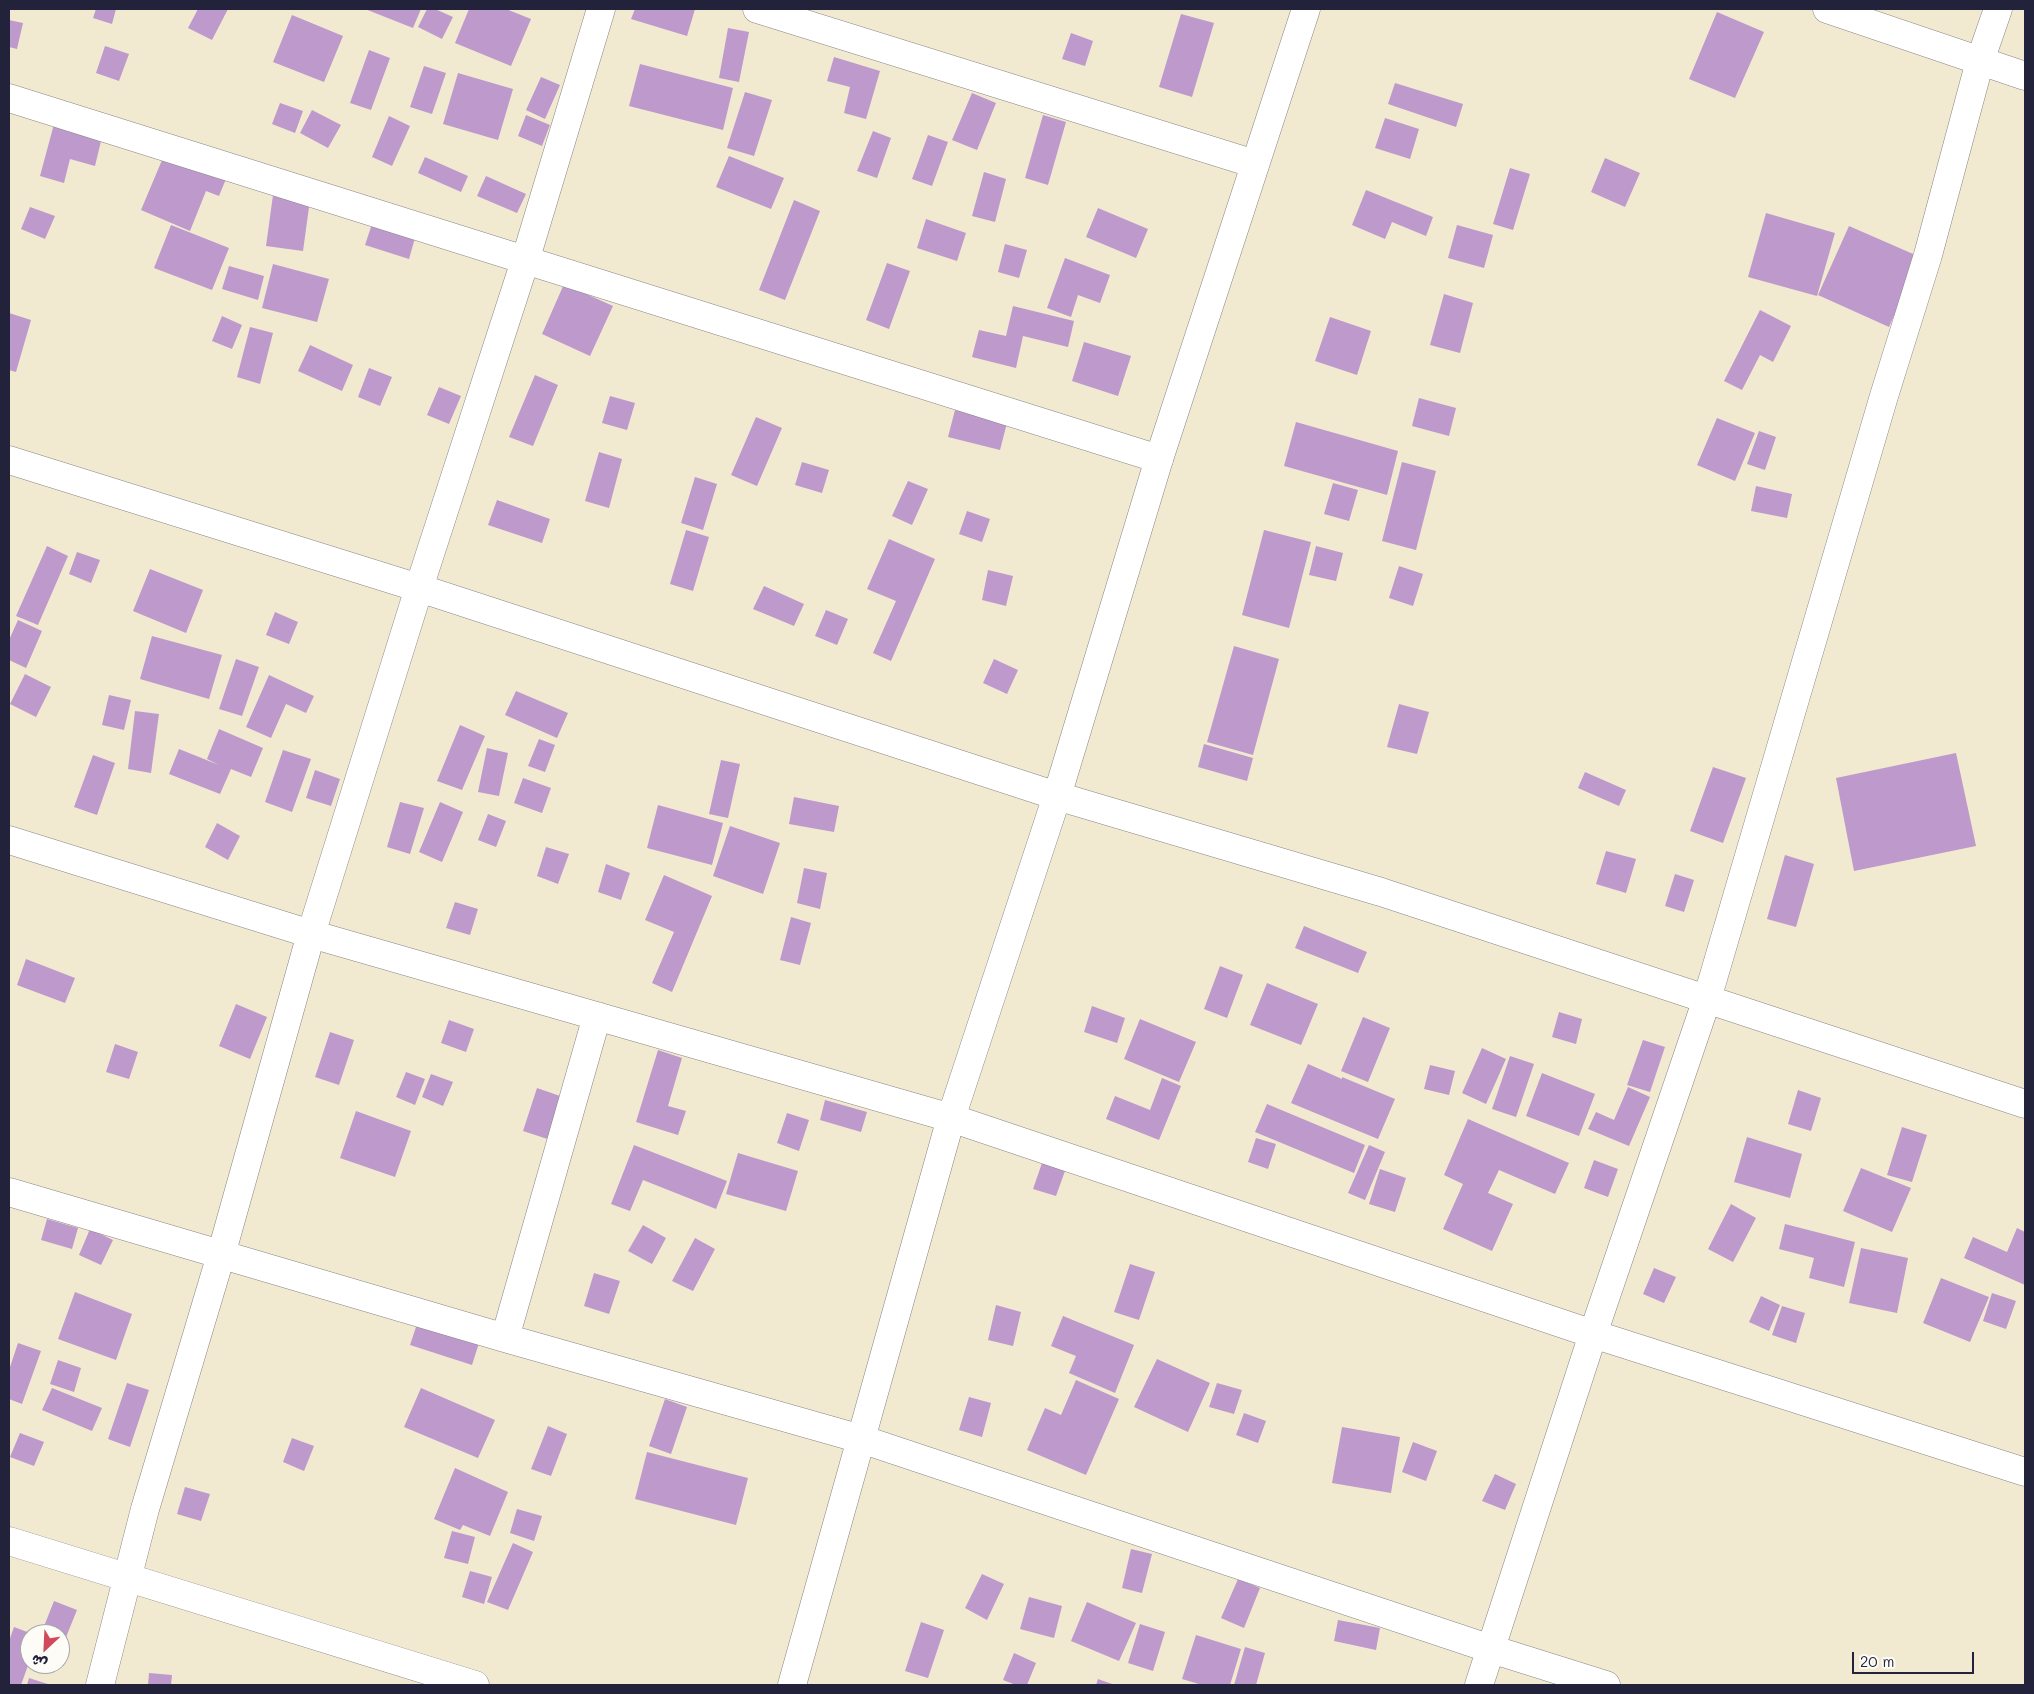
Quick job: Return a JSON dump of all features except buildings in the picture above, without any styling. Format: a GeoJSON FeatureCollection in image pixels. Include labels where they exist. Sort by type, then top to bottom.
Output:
{"type":"FeatureCollection","features":[{"type":"Feature","properties":{"kind":"street"},"geometry":{"type":"LineString","coordinates":[[100,1685],[145,1509],[221,1255],[311,934],[419,588],[525,261],[601,9]]}},
{"type":"Feature","properties":{"kind":"street"},"geometry":{"type":"LineString","coordinates":[[757,9],[1255,164]]}},
{"type":"Feature","properties":{"kind":"street"},"geometry":{"type":"LineString","coordinates":[[792,1685],[951,1118],[1057,796],[1159,459],[1306,9]]}},
{"type":"Feature","properties":{"kind":"street"},"geometry":{"type":"LineString","coordinates":[[1827,9],[2025,76]]}},
{"type":"Feature","properties":{"kind":"street"},"geometry":{"type":"LineString","coordinates":[[1479,1685],[1593,1334],[1707,999],[1878,414],[1928,255],[1980,62],[1998,9]]}},
{"type":"Feature","properties":{"kind":"street"},"geometry":{"type":"LineString","coordinates":[[9,98],[1159,459]]}},
{"type":"Feature","properties":{"kind":"street"},"geometry":{"type":"LineString","coordinates":[[9,460],[419,588],[1057,796],[1381,892],[2025,1104]]}},
{"type":"Feature","properties":{"kind":"street"},"geometry":{"type":"LineString","coordinates":[[9,840],[311,934],[951,1118],[1593,1334],[2025,1472]]}},
{"type":"Feature","properties":{"kind":"street"},"geometry":{"type":"LineString","coordinates":[[505,1338],[597,1016]]}},
{"type":"Feature","properties":{"kind":"street"},"geometry":{"type":"LineString","coordinates":[[9,1192],[505,1338],[861,1438],[1491,1649],[1606,1685]]}},
{"type":"Feature","properties":{"kind":"street"},"geometry":{"type":"LineString","coordinates":[[9,1541],[475,1685]]}}]}
